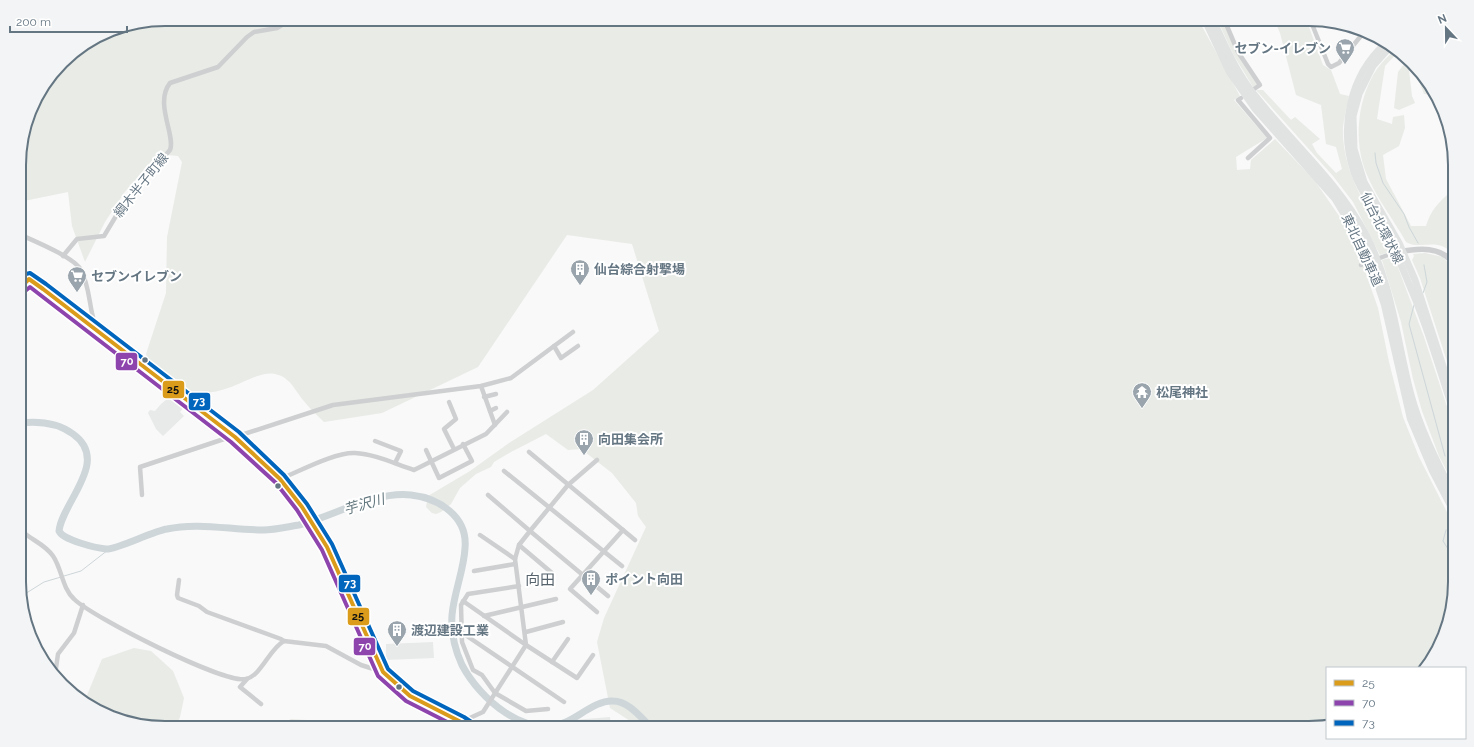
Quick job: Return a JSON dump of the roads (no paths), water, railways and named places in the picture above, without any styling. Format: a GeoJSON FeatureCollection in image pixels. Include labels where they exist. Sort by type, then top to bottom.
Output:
{"type":"FeatureCollection","features":[{"type":"Feature","properties":{"kind":"highway","name":"東北自動車道"},"geometry":{"type":"LineString","coordinates":[[1208,26],[1230,72],[1251,102],[1335,198],[1361,242],[1376,275],[1385,304],[1411,419],[1433,471],[1448,500]]}},
{"type":"Feature","properties":{"kind":"highway","name":"東北自動車道"},"geometry":{"type":"LineString","coordinates":[[1215,26],[1229,55],[1250,90],[1270,115],[1335,187],[1365,236],[1387,287],[1410,393],[1421,427],[1448,484]]}},
{"type":"Feature","properties":{"kind":"main road","name":"仙台北環状線"},"geometry":{"type":"LineString","coordinates":[[1382,47],[1370,60],[1358,81],[1350,107],[1348,135],[1350,158],[1354,174],[1399,252]]}},
{"type":"Feature","properties":{"kind":"main road","name":"仙台北環状線"},"geometry":{"type":"LineString","coordinates":[[1387,50],[1373,66],[1362,85],[1354,116],[1353,138],[1356,160],[1364,182],[1413,283],[1448,383]]}},
{"type":"Feature","properties":{"kind":"main road"},"geometry":{"type":"LineString","coordinates":[[26,276],[234,436],[280,479],[302,507],[327,547],[383,672],[396,687],[409,697],[459,721]]}},
{"type":"Feature","properties":{"kind":"main road","name":"仙台北環状線"},"geometry":{"type":"LineString","coordinates":[[1422,310],[1448,396]]}},
{"type":"Feature","properties":{"kind":"street","name":"綱木半子町線"},"geometry":{"type":"LineString","coordinates":[[63,256],[77,239],[104,236],[125,201],[170,150],[171,145],[166,124],[165,102],[166,90],[170,83],[218,67],[247,37],[254,32],[277,28],[280,26]]}},
{"type":"Feature","properties":{"kind":"street"},"geometry":{"type":"LineString","coordinates":[[1227,26],[1238,52],[1260,84],[1254,89]]}},
{"type":"Feature","properties":{"kind":"street"},"geometry":{"type":"LineString","coordinates":[[1313,26],[1328,64],[1331,67],[1339,63],[1361,36]]}},
{"type":"Feature","properties":{"kind":"street"},"geometry":{"type":"LineString","coordinates":[[1242,98],[1238,100],[1270,138],[1248,158]]}},
{"type":"Feature","properties":{"kind":"street"},"geometry":{"type":"LineString","coordinates":[[26,237],[79,266],[84,275],[93,317],[89,324]]}},
{"type":"Feature","properties":{"kind":"street"},"geometry":{"type":"LineString","coordinates":[[1361,265],[1399,252],[1434,250],[1448,257]]}},
{"type":"Feature","properties":{"kind":"street"},"geometry":{"type":"LineString","coordinates":[[26,282],[29,279]]}},
{"type":"Feature","properties":{"kind":"street"},"geometry":{"type":"LineString","coordinates":[[142,495],[140,467],[334,405],[481,386],[511,378],[573,332]]}},
{"type":"Feature","properties":{"kind":"street"},"geometry":{"type":"LineString","coordinates":[[554,346],[561,358],[578,346]]}},
{"type":"Feature","properties":{"kind":"street"},"geometry":{"type":"LineString","coordinates":[[481,386],[495,425]]}},
{"type":"Feature","properties":{"kind":"street"},"geometry":{"type":"LineString","coordinates":[[484,397],[496,394]]}},
{"type":"Feature","properties":{"kind":"street"},"geometry":{"type":"LineString","coordinates":[[449,402],[456,419],[444,429],[454,449]]}},
{"type":"Feature","properties":{"kind":"street"},"geometry":{"type":"LineString","coordinates":[[490,411],[496,408]]}},
{"type":"Feature","properties":{"kind":"street"},"geometry":{"type":"LineString","coordinates":[[280,479],[341,454],[361,454],[395,463],[414,470],[463,444],[486,434],[507,412]]}},
{"type":"Feature","properties":{"kind":"street"},"geometry":{"type":"LineString","coordinates":[[375,441],[401,451],[395,463]]}},
{"type":"Feature","properties":{"kind":"street"},"geometry":{"type":"LineString","coordinates":[[426,450],[439,478],[472,462],[463,444]]}},
{"type":"Feature","properties":{"kind":"street"},"geometry":{"type":"LineString","coordinates":[[529,452],[635,540]]}},
{"type":"Feature","properties":{"kind":"street"},"geometry":{"type":"LineString","coordinates":[[463,721],[483,712],[526,645],[526,632],[515,562],[519,545],[568,485],[597,460]]}},
{"type":"Feature","properties":{"kind":"street"},"geometry":{"type":"LineString","coordinates":[[504,471],[622,566]]}},
{"type":"Feature","properties":{"kind":"street"},"geometry":{"type":"LineString","coordinates":[[488,495],[608,596]]}},
{"type":"Feature","properties":{"kind":"street"},"geometry":{"type":"LineString","coordinates":[[597,612],[570,589],[605,552],[623,530]]}},
{"type":"Feature","properties":{"kind":"street"},"geometry":{"type":"LineString","coordinates":[[26,534],[48,549],[55,558],[64,581],[73,598],[107,621],[194,664],[240,679],[247,679]]}},
{"type":"Feature","properties":{"kind":"street"},"geometry":{"type":"LineString","coordinates":[[480,535],[515,562]]}},
{"type":"Feature","properties":{"kind":"street"},"geometry":{"type":"LineString","coordinates":[[519,545],[552,573]]}},
{"type":"Feature","properties":{"kind":"street"},"geometry":{"type":"LineString","coordinates":[[474,571],[515,562]]}},
{"type":"Feature","properties":{"kind":"street"},"geometry":{"type":"LineString","coordinates":[[179,580],[178,598],[199,606],[207,612],[282,639],[284,642]]}},
{"type":"Feature","properties":{"kind":"street"},"geometry":{"type":"LineString","coordinates":[[519,586],[468,594],[463,601],[461,610],[462,642],[473,670],[482,675],[495,694],[526,711],[548,709]]}},
{"type":"Feature","properties":{"kind":"street"},"geometry":{"type":"LineString","coordinates":[[484,616],[556,599]]}},
{"type":"Feature","properties":{"kind":"street"},"geometry":{"type":"LineString","coordinates":[[463,601],[577,678],[593,655]]}},
{"type":"Feature","properties":{"kind":"street"},"geometry":{"type":"LineString","coordinates":[[56,668],[58,654],[74,633],[83,605]]}},
{"type":"Feature","properties":{"kind":"street"},"geometry":{"type":"LineString","coordinates":[[526,632],[563,622]]}},
{"type":"Feature","properties":{"kind":"street"},"geometry":{"type":"LineString","coordinates":[[461,632],[564,702]]}},
{"type":"Feature","properties":{"kind":"street"},"geometry":{"type":"LineString","coordinates":[[552,662],[568,639]]}},
{"type":"Feature","properties":{"kind":"street"},"geometry":{"type":"LineString","coordinates":[[261,704],[240,687],[247,679],[253,676],[278,645],[284,642],[326,646],[361,665],[383,672]]}},
{"type":"Feature","properties":{"kind":"waterway"},"geometry":{"type":"LineString","coordinates":[[1375,153],[1376,163],[1383,183],[1404,214],[1418,243]]}},
{"type":"Feature","properties":{"kind":"waterway"},"geometry":{"type":"LineString","coordinates":[[1423,293],[1427,282],[1424,265]]}},
{"type":"Feature","properties":{"kind":"waterway"},"geometry":{"type":"LineString","coordinates":[[1414,305],[1409,324],[1445,456]]}},
{"type":"Feature","properties":{"kind":"waterway","name":"芋沢川"},"geometry":{"type":"LineString","coordinates":[[26,423],[34,422],[61,427],[73,434],[83,445],[87,456],[86,469],[62,520],[59,531],[73,540],[106,549],[111,549],[126,544],[161,530],[179,527],[203,526],[263,530],[299,525],[369,500],[397,495],[421,497],[441,505],[456,518],[462,527],[465,537],[463,565],[452,615],[455,647],[462,665],[480,691],[505,713],[523,721]]}},
{"type":"Feature","properties":{"kind":"waterway"},"geometry":{"type":"LineString","coordinates":[[1446,530],[1443,541],[1448,549]]}},
{"type":"Feature","properties":{"kind":"waterway"},"geometry":{"type":"LineString","coordinates":[[64,576],[81,571],[108,550]]}},
{"type":"Feature","properties":{"kind":"waterway"},"geometry":{"type":"LineString","coordinates":[[27,593],[44,582],[61,577]]}},
{"type":"Feature","properties":{"kind":"waterway","name":"芋沢川"},"geometry":{"type":"LineString","coordinates":[[568,721],[607,701],[624,704],[645,721]]}},
{"type":"Feature","properties":{"kind":"place","name":"セブン-イレブン"},"geometry":{"type":"Point","coordinates":[1345,65]}},
{"type":"Feature","properties":{"kind":"place","name":"仙台綜合射撃場"},"geometry":{"type":"Point","coordinates":[580,286]}},
{"type":"Feature","properties":{"kind":"place","name":"セブンイレブン"},"geometry":{"type":"Point","coordinates":[77,293]}},
{"type":"Feature","properties":{"kind":"place","name":"松尾神社"},"geometry":{"type":"Point","coordinates":[1142,409]}},
{"type":"Feature","properties":{"kind":"place","name":"向田集会所"},"geometry":{"type":"Point","coordinates":[584,456]}},
{"type":"Feature","properties":{"kind":"place","name":"ポイント向田"},"geometry":{"type":"Point","coordinates":[591,596]}},
{"type":"Feature","properties":{"kind":"place","name":"渡辺建設工業"},"geometry":{"type":"Point","coordinates":[397,647]}},
{"type":"Feature","properties":{"kind":"district","name":"向田"},"geometry":{"type":"Point","coordinates":[540,580]}}]}
